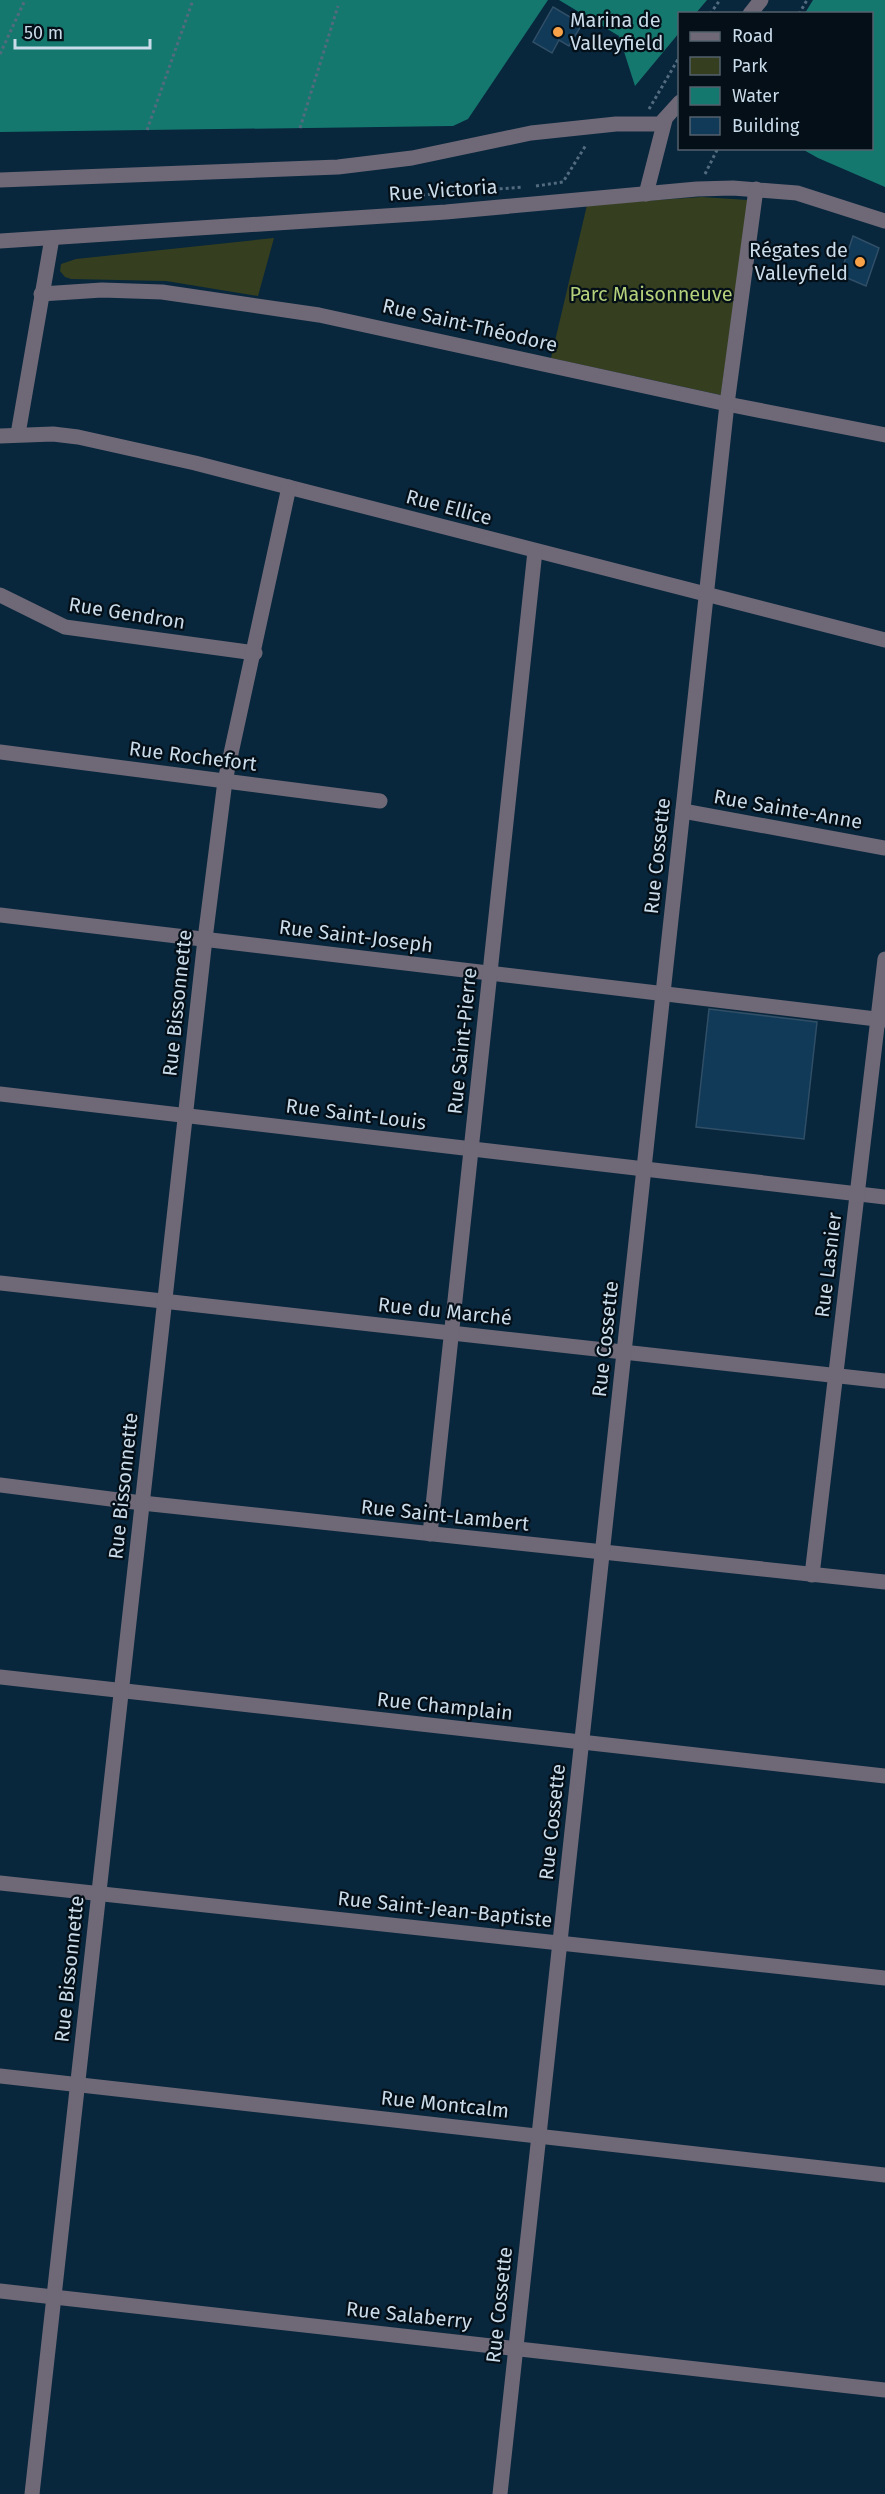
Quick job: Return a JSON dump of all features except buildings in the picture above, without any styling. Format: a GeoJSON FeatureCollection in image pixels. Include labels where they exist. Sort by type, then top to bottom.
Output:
{"type":"FeatureCollection","features":[{"type":"Feature","properties":{"kind":"street"},"geometry":{"type":"LineString","coordinates":[[752,12],[761,0]]}},
{"type":"Feature","properties":{"kind":"street"},"geometry":{"type":"LineString","coordinates":[[0,180],[339,167],[412,158],[531,133],[641,122],[660,124],[678,104]]}},
{"type":"Feature","properties":{"kind":"street"},"geometry":{"type":"LineString","coordinates":[[646,194],[665,120]]}},
{"type":"Feature","properties":{"kind":"street","name":"Rue Victoria"},"geometry":{"type":"LineString","coordinates":[[0,241],[446,212],[697,189],[756,189],[796,194],[833,203],[885,221]]}},
{"type":"Feature","properties":{"kind":"street","name":"Rue Cossette"},"geometry":{"type":"LineString","coordinates":[[500,2494],[727,404],[756,189]]}},
{"type":"Feature","properties":{"kind":"street"},"geometry":{"type":"LineString","coordinates":[[18,434],[52,238]]}},
{"type":"Feature","properties":{"kind":"street","name":"Rue Saint-Théodore"},"geometry":{"type":"LineString","coordinates":[[41,294],[102,290],[162,292],[319,315],[727,404],[885,435]]}},
{"type":"Feature","properties":{"kind":"street","name":"Rue Ellice"},"geometry":{"type":"LineString","coordinates":[[0,435],[53,434],[78,437],[195,463],[885,640]]}},
{"type":"Feature","properties":{"kind":"street","name":"Rue Bissonnette"},"geometry":{"type":"LineString","coordinates":[[32,2494],[185,1116],[225,781],[290,487]]}},
{"type":"Feature","properties":{"kind":"street","name":"Rue Saint-Pierre"},"geometry":{"type":"LineString","coordinates":[[430,1534],[535,551]]}},
{"type":"Feature","properties":{"kind":"street","name":"Rue Gendron"},"geometry":{"type":"LineString","coordinates":[[0,595],[65,627],[255,652]]}},
{"type":"Feature","properties":{"kind":"street","name":"Rue Rochefort"},"geometry":{"type":"LineString","coordinates":[[0,752],[380,801]]}},
{"type":"Feature","properties":{"kind":"street","name":"Rue Sainte-Anne"},"geometry":{"type":"LineString","coordinates":[[683,812],[885,848]]}},
{"type":"Feature","properties":{"kind":"street","name":"Rue Saint-Joseph"},"geometry":{"type":"LineString","coordinates":[[0,915],[881,1019]]}},
{"type":"Feature","properties":{"kind":"street","name":"Rue Lasnier"},"geometry":{"type":"LineString","coordinates":[[812,1575],[857,1194],[881,1019],[885,959]]}},
{"type":"Feature","properties":{"kind":"street","name":"Rue Saint-Louis"},"geometry":{"type":"LineString","coordinates":[[0,1094],[885,1197]]}},
{"type":"Feature","properties":{"kind":"street","name":"Rue du Marché"},"geometry":{"type":"LineString","coordinates":[[0,1283],[885,1381]]}},
{"type":"Feature","properties":{"kind":"street","name":"Rue Saint-Lambert"},"geometry":{"type":"LineString","coordinates":[[0,1485],[142,1503],[885,1582]]}},
{"type":"Feature","properties":{"kind":"street","name":"Rue Champlain"},"geometry":{"type":"LineString","coordinates":[[0,1677],[885,1776]]}},
{"type":"Feature","properties":{"kind":"street","name":"Rue Saint-Jean-Baptiste"},"geometry":{"type":"LineString","coordinates":[[0,1883],[885,1978]]}},
{"type":"Feature","properties":{"kind":"street","name":"Rue Montcalm"},"geometry":{"type":"LineString","coordinates":[[0,2076],[885,2175]]}},
{"type":"Feature","properties":{"kind":"street","name":"Rue Salaberry"},"geometry":{"type":"LineString","coordinates":[[0,2291],[885,2390]]}},
{"type":"Feature","properties":{"kind":"path"},"geometry":{"type":"LineString","coordinates":[[0,54],[25,0]]}},
{"type":"Feature","properties":{"kind":"path"},"geometry":{"type":"LineString","coordinates":[[147,130],[193,0]]}},
{"type":"Feature","properties":{"kind":"path"},"geometry":{"type":"LineString","coordinates":[[300,128],[338,6]]}},
{"type":"Feature","properties":{"kind":"path"},"geometry":{"type":"LineString","coordinates":[[641,122],[678,59]]}},
{"type":"Feature","properties":{"kind":"path"},"geometry":{"type":"LineString","coordinates":[[393,197],[563,182],[570,174],[581,149],[588,142]]}},
{"type":"Feature","properties":{"kind":"path"},"geometry":{"type":"LineString","coordinates":[[697,189],[717,150]]}},
{"type":"Feature","properties":{"kind":"green space","name":"Parc Maisonneuve"},"geometry":{"type":"Polygon","coordinates":[[[702,197],[748,200],[721,395],[551,358],[587,205],[702,197]]]}},
{"type":"Feature","properties":{"kind":"green space"},"geometry":{"type":"Polygon","coordinates":[[[274,238],[258,296],[166,281],[71,279],[65,277],[60,271],[61,264],[76,259],[274,238]]]}},
{"type":"Feature","properties":{"kind":"water"},"geometry":{"type":"Polygon","coordinates":[[[0,0],[548,0],[468,119],[453,126],[0,132],[0,0]]]}},
{"type":"Feature","properties":{"kind":"water"},"geometry":{"type":"Polygon","coordinates":[[[559,0],[707,0],[697,12],[678,12],[678,34],[635,86],[619,36],[559,0]]]}},
{"type":"Feature","properties":{"kind":"water"},"geometry":{"type":"Polygon","coordinates":[[[813,0],[885,0],[885,187],[804,150],[873,150],[873,12],[806,12],[813,0]]]}},
{"type":"Feature","properties":{"kind":"place","name":"Marina de Valleyfield"},"geometry":{"type":"Point","coordinates":[558,32]}},
{"type":"Feature","properties":{"kind":"place","name":"Régates de Valleyfield"},"geometry":{"type":"Point","coordinates":[860,262]}}]}
